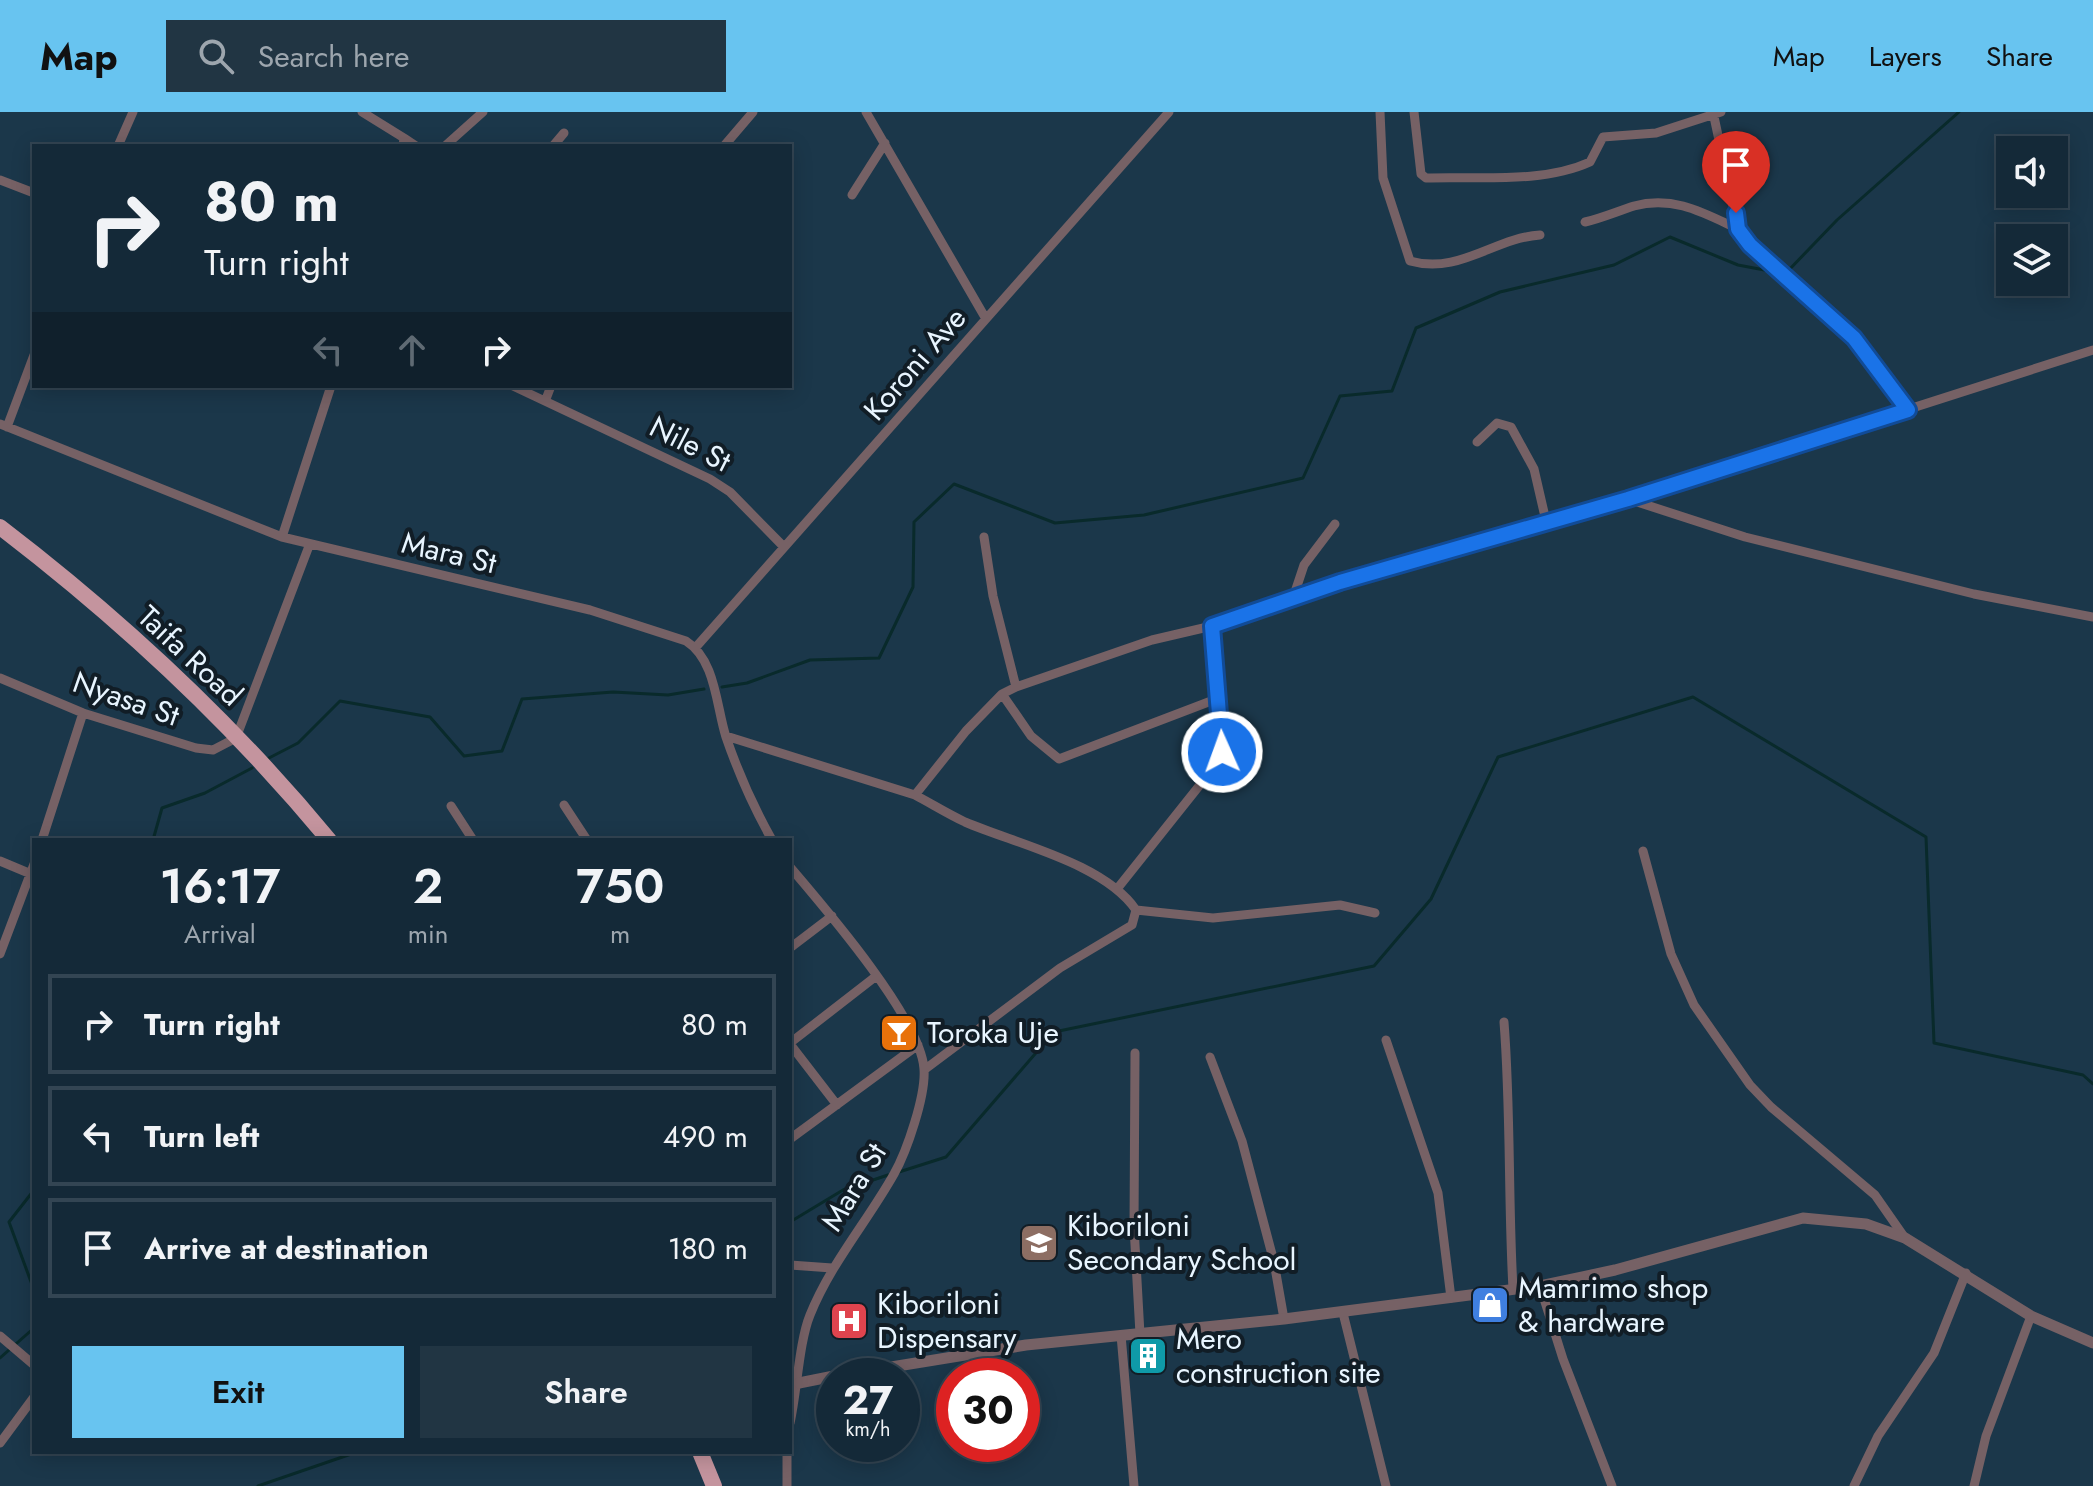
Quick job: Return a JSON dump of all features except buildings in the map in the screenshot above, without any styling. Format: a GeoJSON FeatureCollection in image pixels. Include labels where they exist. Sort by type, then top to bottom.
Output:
{"type":"FeatureCollection","features":[{"type":"Feature","properties":{"kind":"highway","name":"Taifa Road"},"geometry":{"type":"LineString","coordinates":[[0,527],[134,641],[236,738],[327,838]]}},
{"type":"Feature","properties":{"kind":"highway"},"geometry":{"type":"LineString","coordinates":[[701,1454],[714,1486]]}},
{"type":"Feature","properties":{"kind":"street"},"geometry":{"type":"LineString","coordinates":[[119,144],[133,112]]}},
{"type":"Feature","properties":{"kind":"street"},"geometry":{"type":"LineString","coordinates":[[362,112],[404,142]]}},
{"type":"Feature","properties":{"kind":"street"},"geometry":{"type":"LineString","coordinates":[[447,144],[483,112]]}},
{"type":"Feature","properties":{"kind":"street"},"geometry":{"type":"LineString","coordinates":[[726,144],[753,112]]}},
{"type":"Feature","properties":{"kind":"street"},"geometry":{"type":"LineString","coordinates":[[866,112],[936,238],[986,319]]}},
{"type":"Feature","properties":{"kind":"street","name":"Koroni Ave"},"geometry":{"type":"LineString","coordinates":[[696,647],[1169,112]]}},
{"type":"Feature","properties":{"kind":"street"},"geometry":{"type":"LineString","coordinates":[[1380,112],[1383,178],[1410,261],[1437,265],[1457,263],[1517,237],[1540,235]]}},
{"type":"Feature","properties":{"kind":"street"},"geometry":{"type":"LineString","coordinates":[[1414,112],[1415,150],[1421,174],[1426,178],[1510,176],[1577,166],[1590,162],[1603,137],[1656,133],[1716,113],[1738,229],[1750,245],[1854,338],[1908,410]]}},
{"type":"Feature","properties":{"kind":"street"},"geometry":{"type":"LineString","coordinates":[[555,144],[564,133]]}},
{"type":"Feature","properties":{"kind":"street"},"geometry":{"type":"LineString","coordinates":[[852,195],[885,143]]}},
{"type":"Feature","properties":{"kind":"street"},"geometry":{"type":"LineString","coordinates":[[0,180],[32,192]]}},
{"type":"Feature","properties":{"kind":"street"},"geometry":{"type":"LineString","coordinates":[[1585,222],[1638,205],[1660,202],[1683,204],[1738,229]]}},
{"type":"Feature","properties":{"kind":"street"},"geometry":{"type":"LineString","coordinates":[[915,795],[966,731],[1002,694],[1016,687],[1152,640],[1212,626],[1293,598],[1628,499],[2093,350]]}},
{"type":"Feature","properties":{"kind":"street"},"geometry":{"type":"LineString","coordinates":[[4,425],[32,360]]}},
{"type":"Feature","properties":{"kind":"street"},"geometry":{"type":"LineString","coordinates":[[282,537],[330,388]]}},
{"type":"Feature","properties":{"kind":"street","name":"Nile St"},"geometry":{"type":"LineString","coordinates":[[518,388],[710,479],[730,492],[784,547]]}},
{"type":"Feature","properties":{"kind":"street"},"geometry":{"type":"LineString","coordinates":[[546,399],[550,388]]}},
{"type":"Feature","properties":{"kind":"street"},"geometry":{"type":"LineString","coordinates":[[1477,442],[1497,423],[1511,427],[1534,469],[1546,521]]}},
{"type":"Feature","properties":{"kind":"street","name":"Mara St"},"geometry":{"type":"LineString","coordinates":[[4,425],[309,546],[590,610],[696,647]]}},
{"type":"Feature","properties":{"kind":"street"},"geometry":{"type":"LineString","coordinates":[[1628,499],[1745,537],[1974,594],[2093,617]]}},
{"type":"Feature","properties":{"kind":"street"},"geometry":{"type":"LineString","coordinates":[[1293,598],[1304,565],[1335,524]]}},
{"type":"Feature","properties":{"kind":"street"},"geometry":{"type":"LineString","coordinates":[[984,537],[993,596],[1016,687]]}},
{"type":"Feature","properties":{"kind":"street"},"geometry":{"type":"LineString","coordinates":[[236,738],[309,546]]}},
{"type":"Feature","properties":{"kind":"street"},"geometry":{"type":"LineString","coordinates":[[1117,889],[1219,761],[1223,740],[1212,626]]}},
{"type":"Feature","properties":{"kind":"street"},"geometry":{"type":"LineString","coordinates":[[696,647],[708,667],[726,736],[771,838]]}},
{"type":"Feature","properties":{"kind":"street","name":"Nyasa St"},"geometry":{"type":"LineString","coordinates":[[0,678],[83,713],[196,748],[213,750],[236,738]]}},
{"type":"Feature","properties":{"kind":"street"},"geometry":{"type":"LineString","coordinates":[[1002,694],[1031,736],[1059,759],[1219,698]]}},
{"type":"Feature","properties":{"kind":"street"},"geometry":{"type":"LineString","coordinates":[[43,838],[83,713]]}},
{"type":"Feature","properties":{"kind":"street"},"geometry":{"type":"LineString","coordinates":[[726,736],[915,795],[961,820],[1068,862],[1117,889],[1136,910],[1213,918],[1340,905],[1375,913]]}},
{"type":"Feature","properties":{"kind":"street"},"geometry":{"type":"LineString","coordinates":[[564,805],[586,838]]}},
{"type":"Feature","properties":{"kind":"street"},"geometry":{"type":"LineString","coordinates":[[451,806],[472,838]]}},
{"type":"Feature","properties":{"kind":"street"},"geometry":{"type":"LineString","coordinates":[[1643,851],[1671,954],[1694,1005],[1750,1085],[1771,1107],[1875,1195],[1905,1238]]}},
{"type":"Feature","properties":{"kind":"street"},"geometry":{"type":"LineString","coordinates":[[0,861],[32,869],[0,954]]}},
{"type":"Feature","properties":{"kind":"street","name":"Mara St"},"geometry":{"type":"LineString","coordinates":[[792,869],[832,916],[875,977],[918,1045],[924,1070],[910,1135],[892,1177],[832,1268],[808,1319],[792,1414]]}},
{"type":"Feature","properties":{"kind":"street"},"geometry":{"type":"LineString","coordinates":[[924,1070],[1060,968],[1132,925],[1136,910]]}},
{"type":"Feature","properties":{"kind":"street"},"geometry":{"type":"LineString","coordinates":[[792,946],[832,916]]}},
{"type":"Feature","properties":{"kind":"street"},"geometry":{"type":"LineString","coordinates":[[792,1041],[875,977]]}},
{"type":"Feature","properties":{"kind":"street"},"geometry":{"type":"LineString","coordinates":[[1504,1022],[1510,1109],[1509,1221],[1513,1289]]}},
{"type":"Feature","properties":{"kind":"street"},"geometry":{"type":"LineString","coordinates":[[1386,1040],[1438,1193],[1451,1298]]}},
{"type":"Feature","properties":{"kind":"street"},"geometry":{"type":"LineString","coordinates":[[792,1138],[918,1045]]}},
{"type":"Feature","properties":{"kind":"street"},"geometry":{"type":"LineString","coordinates":[[792,1046],[837,1105]]}},
{"type":"Feature","properties":{"kind":"street"},"geometry":{"type":"LineString","coordinates":[[1135,1053],[1134,1227],[1140,1334]]}},
{"type":"Feature","properties":{"kind":"street"},"geometry":{"type":"LineString","coordinates":[[1210,1057],[1242,1141],[1274,1262],[1284,1319]]}},
{"type":"Feature","properties":{"kind":"street"},"geometry":{"type":"LineString","coordinates":[[920,1362],[1013,1347],[1343,1313],[1540,1286],[1615,1270],[1803,1218],[1866,1224],[1905,1238],[2031,1316],[2093,1343]]}},
{"type":"Feature","properties":{"kind":"street"},"geometry":{"type":"LineString","coordinates":[[792,1265],[832,1268]]}},
{"type":"Feature","properties":{"kind":"street"},"geometry":{"type":"LineString","coordinates":[[1854,1486],[1878,1436],[1934,1353],[1966,1273]]}},
{"type":"Feature","properties":{"kind":"street"},"geometry":{"type":"LineString","coordinates":[[1540,1286],[1563,1359],[1612,1486]]}},
{"type":"Feature","properties":{"kind":"street"},"geometry":{"type":"LineString","coordinates":[[1343,1313],[1386,1486]]}},
{"type":"Feature","properties":{"kind":"street"},"geometry":{"type":"LineString","coordinates":[[1974,1486],[1986,1436],[2031,1316]]}},
{"type":"Feature","properties":{"kind":"street"},"geometry":{"type":"LineString","coordinates":[[1121,1335],[1134,1486]]}},
{"type":"Feature","properties":{"kind":"street"},"geometry":{"type":"LineString","coordinates":[[4,1339],[32,1363]]}},
{"type":"Feature","properties":{"kind":"street"},"geometry":{"type":"LineString","coordinates":[[799,1383],[816,1380]]}},
{"type":"Feature","properties":{"kind":"street"},"geometry":{"type":"LineString","coordinates":[[0,1443],[32,1400]]}},
{"type":"Feature","properties":{"kind":"street"},"geometry":{"type":"LineString","coordinates":[[787,1454],[787,1486]]}},
{"type":"Feature","properties":{"kind":"waterway"},"geometry":{"type":"LineString","coordinates":[[1786,273],[1837,220],[1959,112]]}},
{"type":"Feature","properties":{"kind":"waterway"},"geometry":{"type":"LineString","coordinates":[[722,687],[747,683],[810,660],[879,658],[913,587],[914,522],[954,484],[1055,523],[1144,515],[1303,478],[1340,396],[1392,391],[1416,328],[1500,292],[1614,265],[1670,237],[1738,265],[1775,272]]}},
{"type":"Feature","properties":{"kind":"waterway"},"geometry":{"type":"LineString","coordinates":[[269,758],[298,743],[340,701],[430,717],[464,756],[502,751],[522,699],[613,692],[668,695],[704,689]]}},
{"type":"Feature","properties":{"kind":"waterway"},"geometry":{"type":"LineString","coordinates":[[899,1172],[946,1157],[1054,1032],[1374,966],[1431,899],[1498,757],[1693,697],[1926,837],[1934,1043],[2083,1075],[2093,1084]]}},
{"type":"Feature","properties":{"kind":"waterway"},"geometry":{"type":"LineString","coordinates":[[154,838],[162,808],[205,793],[252,768]]}},
{"type":"Feature","properties":{"kind":"waterway"},"geometry":{"type":"LineString","coordinates":[[792,1221],[843,1190],[888,1175]]}},
{"type":"Feature","properties":{"kind":"waterway"},"geometry":{"type":"LineString","coordinates":[[32,1193],[9,1222],[32,1285]]}},
{"type":"Feature","properties":{"kind":"waterway"},"geometry":{"type":"LineString","coordinates":[[0,1358],[32,1330]]}},
{"type":"Feature","properties":{"kind":"waterway"},"geometry":{"type":"LineString","coordinates":[[258,1486],[351,1454]]}},
{"type":"Feature","properties":{"kind":"place","name":"Toroka Uje"},"geometry":{"type":"Point","coordinates":[899,1033]}},
{"type":"Feature","properties":{"kind":"place","name":"Kiboriloni Secondary School"},"geometry":{"type":"Point","coordinates":[1039,1243]}},
{"type":"Feature","properties":{"kind":"place","name":"Mamrimo shop & hardware"},"geometry":{"type":"Point","coordinates":[1490,1305]}},
{"type":"Feature","properties":{"kind":"place","name":"Kiboriloni Dispensary"},"geometry":{"type":"Point","coordinates":[849,1321]}},
{"type":"Feature","properties":{"kind":"place","name":"Mero construction site"},"geometry":{"type":"Point","coordinates":[1148,1356]}},
{"type":"Feature","properties":{"kind":"route"},"geometry":{"type":"LineString","coordinates":[[1222,752],[1212,626],[1340,582],[1628,499],[1908,410],[1896,390],[1854,338],[1750,245],[1738,229],[1736,213]]}}]}
